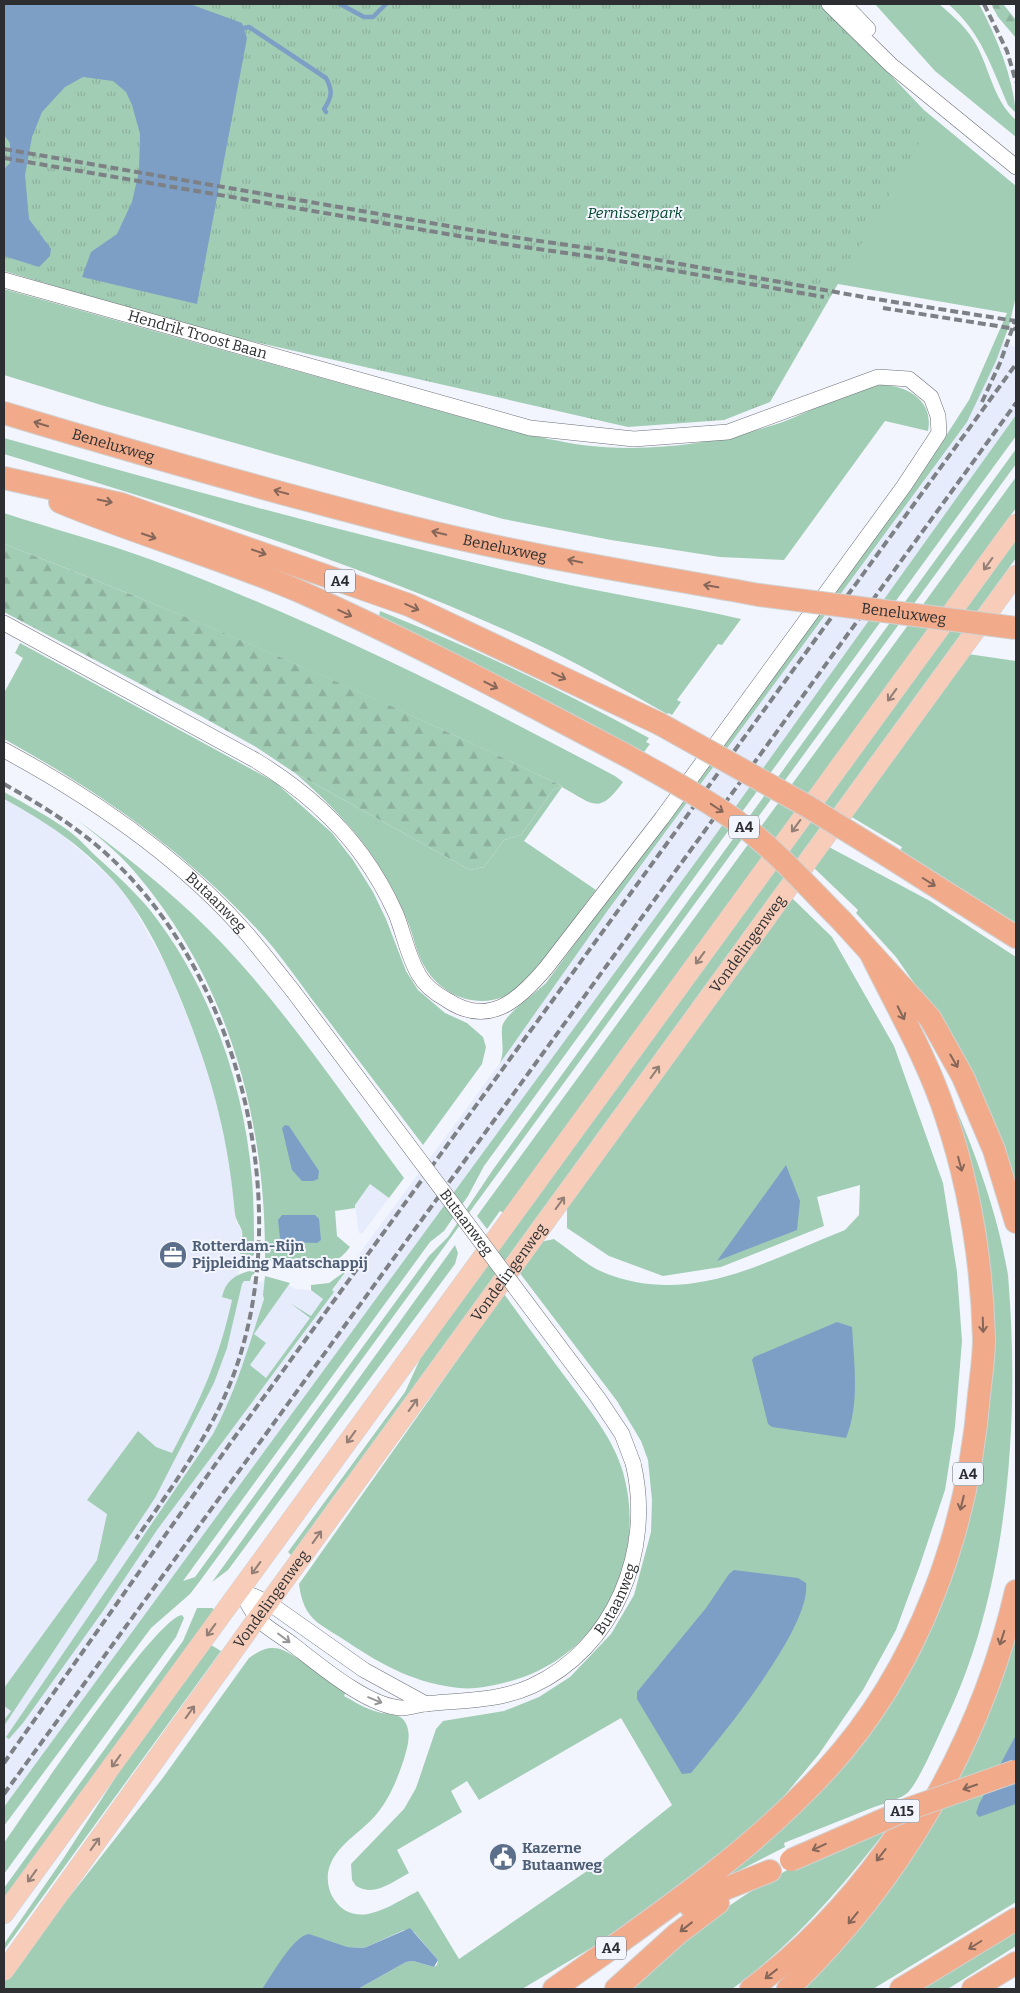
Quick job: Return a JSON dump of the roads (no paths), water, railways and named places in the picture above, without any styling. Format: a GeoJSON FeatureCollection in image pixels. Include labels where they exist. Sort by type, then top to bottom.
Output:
{"type":"FeatureCollection","features":[{"type":"Feature","properties":{"kind":"highway","name":"Beneluxweg"},"geometry":{"type":"LineString","coordinates":[[4,413],[178,465],[415,528],[593,565],[759,595],[1016,628]]}},
{"type":"Feature","properties":{"kind":"highway","name":"A4"},"geometry":{"type":"LineString","coordinates":[[5,479],[121,504],[409,605],[660,724],[798,801],[1016,937]]}},
{"type":"Feature","properties":{"kind":"highway","name":"A4"},"geometry":{"type":"LineString","coordinates":[[5,479],[110,523],[240,566],[301,592],[403,640],[630,757],[693,792],[736,821],[770,849],[841,920],[930,1018],[963,1077],[994,1150],[1016,1222]]}},
{"type":"Feature","properties":{"kind":"highway","name":"A4"},"geometry":{"type":"LineString","coordinates":[[554,1989],[700,1885],[738,1855],[775,1823],[828,1768],[873,1712],[912,1645],[943,1565],[960,1511],[976,1429],[984,1343],[981,1281],[973,1220],[946,1114],[921,1054],[871,954]]}},
{"type":"Feature","properties":{"kind":"highway"},"geometry":{"type":"LineString","coordinates":[[788,1989],[837,1937],[887,1875],[953,1767],[984,1696],[1016,1591]]}},
{"type":"Feature","properties":{"kind":"highway"},"geometry":{"type":"LineString","coordinates":[[750,1989],[776,1971],[847,1898],[905,1824],[942,1768],[984,1696]]}},
{"type":"Feature","properties":{"kind":"highway","name":"A15"},"geometry":{"type":"LineString","coordinates":[[616,1989],[677,1934],[705,1912],[770,1871],[908,1809],[1016,1771]]}},
{"type":"Feature","properties":{"kind":"highway","name":"A15"},"geometry":{"type":"LineString","coordinates":[[554,1989],[707,1896],[770,1871]]}},
{"type":"Feature","properties":{"kind":"highway"},"geometry":{"type":"LineString","coordinates":[[901,1989],[1016,1919]]}},
{"type":"Feature","properties":{"kind":"highway"},"geometry":{"type":"LineString","coordinates":[[973,1989],[1016,1963]]}},
{"type":"Feature","properties":{"kind":"main road","name":"Vondelingenweg"},"geometry":{"type":"LineString","coordinates":[[4,1914],[1016,524]]}},
{"type":"Feature","properties":{"kind":"main road","name":"Vondelingenweg"},"geometry":{"type":"LineString","coordinates":[[4,1971],[257,1619],[1016,575]]}},
{"type":"Feature","properties":{"kind":"street"},"geometry":{"type":"LineString","coordinates":[[829,4],[891,65],[1016,167]]}},
{"type":"Feature","properties":{"kind":"street"},"geometry":{"type":"LineString","coordinates":[[844,4],[938,103]]}},
{"type":"Feature","properties":{"kind":"street","name":"Hendrik Troost Baan"},"geometry":{"type":"LineString","coordinates":[[4,280],[530,428],[634,439],[728,432],[878,377],[909,379],[932,397],[938,416],[939,433],[904,486],[728,728],[546,968],[533,984],[508,1005],[496,1010],[474,1012],[450,1003],[427,986],[419,975],[389,899],[362,855],[340,827],[318,804],[286,779],[255,760],[4,623]]}},
{"type":"Feature","properties":{"kind":"street","name":"Butaanweg"},"geometry":{"type":"LineString","coordinates":[[4,750],[96,804],[162,853],[201,888],[247,934],[293,991],[598,1398],[622,1434],[633,1464],[639,1503],[636,1552],[626,1587],[603,1627],[569,1663],[532,1686],[484,1701],[426,1704],[405,1702],[351,1688],[257,1619],[240,1590]]}},
{"type":"Feature","properties":{"kind":"street","name":"Butaanweg"},"geometry":{"type":"LineString","coordinates":[[240,1590],[269,1603],[364,1670],[405,1702]]}},
{"type":"Feature","properties":{"kind":"water"},"geometry":{"type":"Polygon","coordinates":[[[4,4],[190,4],[242,23],[247,38],[197,304],[82,277],[91,252],[117,234],[132,202],[139,171],[140,134],[132,105],[126,92],[113,81],[83,77],[65,87],[42,112],[32,137],[25,175],[29,219],[51,249],[50,256],[39,267],[4,256],[4,169],[10,163],[10,143],[4,135],[4,4]]]}},
{"type":"Feature","properties":{"kind":"water"},"geometry":{"type":"Polygon","coordinates":[[[285,1125],[289,1126],[319,1171],[318,1179],[302,1181],[292,1170],[282,1128],[285,1125]]]}},
{"type":"Feature","properties":{"kind":"water"},"geometry":{"type":"Polygon","coordinates":[[[786,1165],[800,1201],[797,1230],[717,1261],[786,1165]]]}},
{"type":"Feature","properties":{"kind":"water"},"geometry":{"type":"Polygon","coordinates":[[[282,1215],[315,1215],[319,1219],[321,1240],[317,1243],[285,1242],[280,1238],[278,1220],[282,1215]]]}},
{"type":"Feature","properties":{"kind":"water"},"geometry":{"type":"Polygon","coordinates":[[[837,1322],[852,1327],[855,1397],[846,1438],[772,1427],[768,1424],[752,1360],[754,1357],[837,1322]]]}},
{"type":"Feature","properties":{"kind":"water"},"geometry":{"type":"Polygon","coordinates":[[[734,1570],[798,1578],[806,1583],[804,1602],[795,1626],[762,1681],[691,1773],[682,1774],[637,1699],[637,1692],[706,1608],[729,1574],[734,1570]]]}},
{"type":"Feature","properties":{"kind":"water"},"geometry":{"type":"Polygon","coordinates":[[[1016,1735],[1016,1804],[979,1817],[976,1813],[979,1804],[1016,1735]]]}},
{"type":"Feature","properties":{"kind":"water"},"geometry":{"type":"Polygon","coordinates":[[[410,1928],[438,1960],[434,1967],[413,1961],[406,1962],[358,1989],[262,1989],[296,1941],[303,1936],[309,1934],[347,1947],[364,1948],[410,1928]]]}},
{"type":"Feature","properties":{"kind":"waterway"},"geometry":{"type":"LineString","coordinates":[[340,4],[364,17],[373,17],[386,4]]}},
{"type":"Feature","properties":{"kind":"waterway"},"geometry":{"type":"LineString","coordinates":[[244,28],[249,27],[326,78],[331,94],[324,109],[326,112]]}},
{"type":"Feature","properties":{"kind":"railway"},"geometry":{"type":"LineString","coordinates":[[984,4],[1007,51],[1016,82]]}},
{"type":"Feature","properties":{"kind":"railway"},"geometry":{"type":"LineString","coordinates":[[4,149],[506,236],[608,251],[869,298],[1016,321]]}},
{"type":"Feature","properties":{"kind":"railway"},"geometry":{"type":"LineString","coordinates":[[4,158],[824,297]]}},
{"type":"Feature","properties":{"kind":"railway"},"geometry":{"type":"LineString","coordinates":[[883,308],[1016,329]]}},
{"type":"Feature","properties":{"kind":"railway"},"geometry":{"type":"LineString","coordinates":[[982,402],[1000,363],[1015,321]]}},
{"type":"Feature","properties":{"kind":"railway"},"geometry":{"type":"LineString","coordinates":[[4,1763],[234,1438],[1016,364]]}},
{"type":"Feature","properties":{"kind":"railway"},"geometry":{"type":"LineString","coordinates":[[4,1794],[1016,403]]}},
{"type":"Feature","properties":{"kind":"railway"},"geometry":{"type":"LineString","coordinates":[[4,784],[37,803],[98,846],[125,872],[166,922],[200,978],[227,1040],[246,1105],[257,1172],[259,1240],[252,1305],[236,1368],[216,1414],[192,1457],[136,1539]]}},
{"type":"Feature","properties":{"kind":"place","name":"Rotterdam-Rijn Pijpleiding Maatschappij"},"geometry":{"type":"Point","coordinates":[173,1255]}},
{"type":"Feature","properties":{"kind":"place","name":"Kazerne Butaanweg"},"geometry":{"type":"Point","coordinates":[503,1857]}},
{"type":"Feature","properties":{"kind":"park label","name":"Pernisserpark"},"geometry":{"type":"Point","coordinates":[635,213]}}]}
